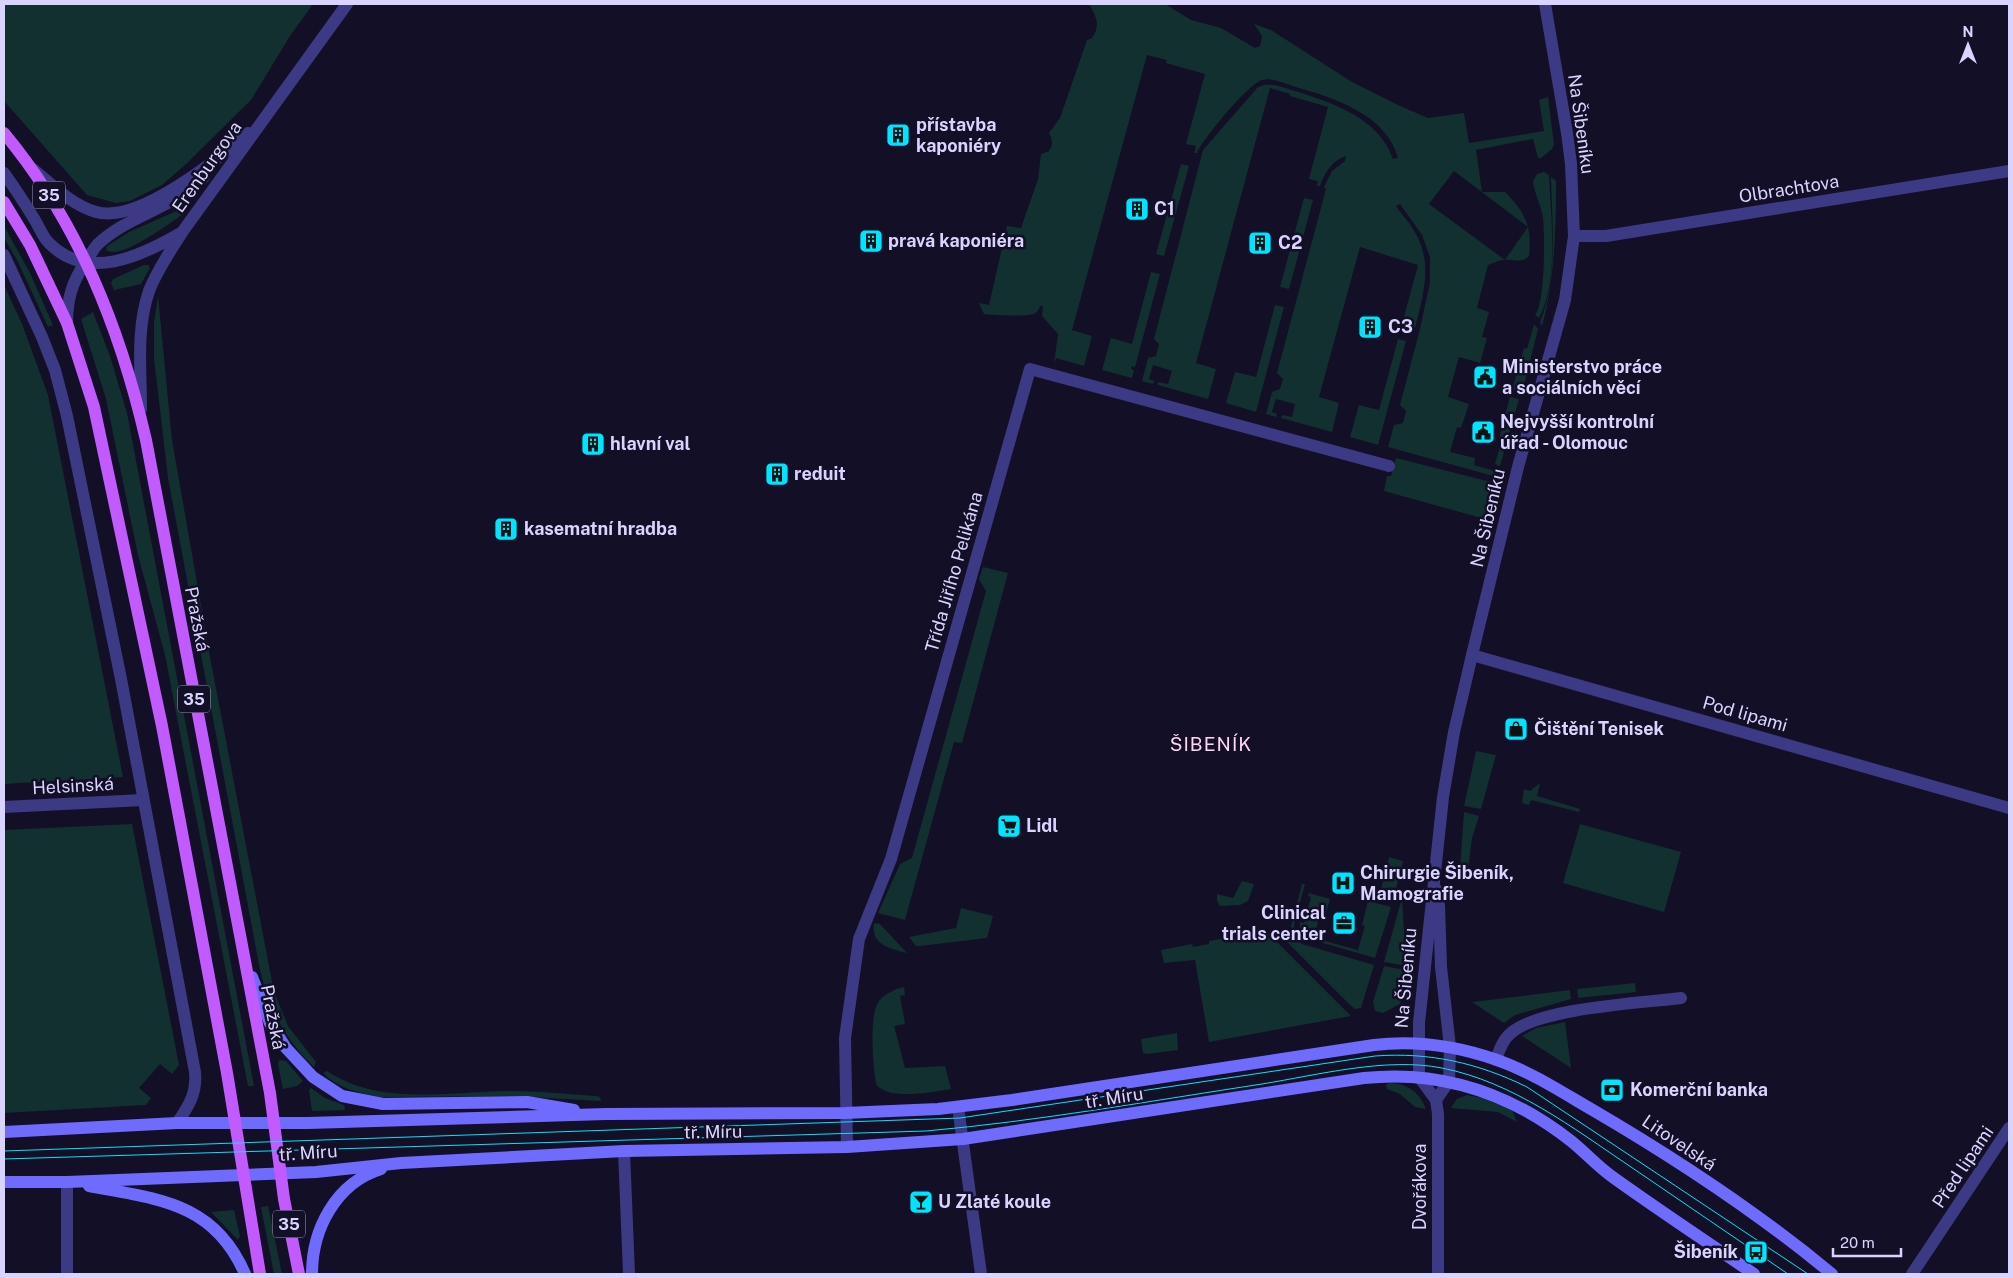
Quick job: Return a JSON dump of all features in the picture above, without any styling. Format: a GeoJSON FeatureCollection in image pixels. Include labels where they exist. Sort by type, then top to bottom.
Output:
{"type":"FeatureCollection","features":[{"type":"Feature","properties":{"kind":"main road","name":"Pražská"},"geometry":{"type":"LineString","coordinates":[[4,133],[30,166],[52,199],[85,263],[115,328],[141,419],[243,954],[282,1173]]}},
{"type":"Feature","properties":{"kind":"main road","name":"35"},"geometry":{"type":"LineString","coordinates":[[4,202],[30,245],[67,323],[94,407],[162,726],[235,1123],[260,1274]]}},
{"type":"Feature","properties":{"kind":"main road"},"geometry":{"type":"LineString","coordinates":[[243,954],[266,1015],[278,1038],[313,1077],[342,1096],[383,1104],[527,1102],[606,1114]]}},
{"type":"Feature","properties":{"kind":"main road","name":"tř. Míru"},"geometry":{"type":"LineString","coordinates":[[4,1132],[177,1123],[274,1123],[606,1114],[846,1112],[958,1106],[1374,1045],[1419,1043]]}},
{"type":"Feature","properties":{"kind":"main road","name":"Litovelská"},"geometry":{"type":"LineString","coordinates":[[1419,1043],[1450,1047],[1496,1060],[1552,1086],[1631,1132],[1763,1221],[1832,1274]]}},
{"type":"Feature","properties":{"kind":"main road","name":"tř. Míru"},"geometry":{"type":"LineString","coordinates":[[4,1182],[67,1182],[243,1175],[401,1163],[624,1152],[847,1147],[962,1139],[1364,1078],[1419,1077]]}},
{"type":"Feature","properties":{"kind":"main road"},"geometry":{"type":"LineString","coordinates":[[1419,1077],[1449,1081],[1500,1096],[1532,1112],[1573,1142],[1613,1178],[1754,1274]]}},
{"type":"Feature","properties":{"kind":"main road"},"geometry":{"type":"LineString","coordinates":[[312,1274],[317,1238],[333,1204],[354,1182],[364,1176],[401,1163]]}},
{"type":"Feature","properties":{"kind":"main road","name":"35"},"geometry":{"type":"LineString","coordinates":[[282,1173],[299,1274]]}},
{"type":"Feature","properties":{"kind":"main road"},"geometry":{"type":"LineString","coordinates":[[67,1182],[168,1201],[191,1211],[214,1227],[224,1238],[235,1253],[245,1274]]}},
{"type":"Feature","properties":{"kind":"street","name":"Erenburgova"},"geometry":{"type":"LineString","coordinates":[[141,419],[141,332],[146,303],[160,269],[183,231],[348,4]]}},
{"type":"Feature","properties":{"kind":"street","name":"Na Šibeníku"},"geometry":{"type":"LineString","coordinates":[[1419,1077],[1419,1043],[1430,908],[1435,884],[1443,796],[1454,732],[1518,467],[1565,300],[1574,236],[1570,156],[1545,4]]}},
{"type":"Feature","properties":{"kind":"street","name":"Erenburgova"},"geometry":{"type":"LineString","coordinates":[[30,166],[79,205],[95,212],[110,214],[128,210],[200,173],[259,124]]}},
{"type":"Feature","properties":{"kind":"street","name":"Erenburgova"},"geometry":{"type":"LineString","coordinates":[[67,323],[70,291],[93,250],[106,238],[192,188],[224,154]]}},
{"type":"Feature","properties":{"kind":"street","name":"Olbrachtova"},"geometry":{"type":"LineString","coordinates":[[1574,236],[1606,236],[2009,171]]}},
{"type":"Feature","properties":{"kind":"street","name":"Erenburgova"},"geometry":{"type":"LineString","coordinates":[[4,173],[50,244],[64,254],[85,263],[107,263],[126,259],[148,251],[183,231]]}},
{"type":"Feature","properties":{"kind":"street"},"geometry":{"type":"LineString","coordinates":[[4,255],[45,345],[67,416],[122,679],[195,1072],[196,1087],[193,1098],[177,1123]]}},
{"type":"Feature","properties":{"kind":"street","name":"Třída Jiřího Pelikána"},"geometry":{"type":"LineString","coordinates":[[847,1147],[846,1038],[859,939],[891,859],[1030,368],[1389,466]]}},
{"type":"Feature","properties":{"kind":"street","name":"Pod lipami"},"geometry":{"type":"LineString","coordinates":[[1472,655],[2009,808]]}},
{"type":"Feature","properties":{"kind":"street","name":"Helsinská"},"geometry":{"type":"LineString","coordinates":[[4,806],[143,800]]}},
{"type":"Feature","properties":{"kind":"street"},"geometry":{"type":"LineString","coordinates":[[1419,1077],[1436,1100],[1449,1081],[1450,1047],[1442,977],[1440,906],[1435,884]]}},
{"type":"Feature","properties":{"kind":"street"},"geometry":{"type":"LineString","coordinates":[[1496,1060],[1508,1035],[1523,1024],[1576,1011],[1681,998]]}},
{"type":"Feature","properties":{"kind":"street","name":"Dvořákova"},"geometry":{"type":"LineString","coordinates":[[1436,1100],[1438,1274]]}},
{"type":"Feature","properties":{"kind":"street"},"geometry":{"type":"LineString","coordinates":[[958,1106],[981,1274]]}},
{"type":"Feature","properties":{"kind":"street","name":"Před lipami"},"geometry":{"type":"LineString","coordinates":[[1912,1274],[2009,1128]]}},
{"type":"Feature","properties":{"kind":"street"},"geometry":{"type":"LineString","coordinates":[[624,1152],[629,1274]]}},
{"type":"Feature","properties":{"kind":"street"},"geometry":{"type":"LineString","coordinates":[[67,1182],[67,1274]]}},
{"type":"Feature","properties":{"kind":"green space"},"geometry":{"type":"Polygon","coordinates":[[[4,4],[313,4],[290,36],[251,100],[162,185],[130,201],[116,203],[87,195],[4,101],[4,4]]]}},
{"type":"Feature","properties":{"kind":"green space"},"geometry":{"type":"Polygon","coordinates":[[[1089,4],[1165,4],[1191,20],[1221,28],[1255,48],[1260,46],[1262,36],[1254,24],[1271,30],[1352,82],[1400,106],[1428,118],[1464,113],[1469,143],[1544,131],[1539,100],[1548,97],[1554,144],[1552,149],[1541,158],[1538,158],[1533,139],[1476,150],[1482,192],[1505,192],[1523,214],[1528,227],[1454,171],[1429,204],[1505,260],[1488,265],[1477,308],[1489,312],[1482,337],[1487,338],[1480,363],[1459,357],[1448,397],[1469,404],[1461,428],[1457,427],[1450,452],[1475,458],[1474,465],[1498,472],[1497,477],[1388,447],[1394,425],[1403,423],[1406,411],[1400,405],[1430,282],[1430,257],[1422,235],[1400,204],[1396,206],[1414,230],[1424,257],[1425,280],[1415,328],[1402,324],[1418,265],[1360,247],[1319,397],[1339,403],[1332,432],[1281,418],[1282,415],[1292,417],[1295,404],[1276,399],[1272,412],[1277,414],[1276,417],[1266,414],[1272,392],[1280,389],[1283,379],[1277,373],[1326,189],[1324,187],[1332,171],[1345,161],[1346,156],[1330,168],[1320,186],[1317,186],[1318,181],[1309,179],[1328,107],[1270,88],[1196,363],[1216,369],[1208,399],[1158,385],[1158,382],[1168,384],[1172,371],[1153,365],[1149,379],[1154,381],[1153,384],[1142,381],[1148,358],[1156,356],[1159,344],[1154,339],[1203,150],[1258,87],[1263,85],[1277,86],[1324,101],[1353,114],[1377,133],[1393,159],[1398,158],[1392,143],[1382,130],[1357,110],[1279,81],[1266,79],[1255,84],[1226,113],[1197,153],[1194,153],[1196,146],[1186,144],[1205,74],[1166,63],[1167,60],[1147,55],[1072,330],[1092,336],[1084,366],[1056,358],[1054,364],[1058,334],[1042,316],[1043,306],[1040,306],[1036,313],[1029,315],[984,314],[979,303],[989,305],[1007,226],[1021,228],[1038,179],[1041,154],[1050,149],[1052,142],[1049,133],[1060,118],[1087,40],[1092,38],[1095,33],[1097,25],[1089,4]]]}},
{"type":"Feature","properties":{"kind":"green space"},"geometry":{"type":"Polygon","coordinates":[[[1181,164],[1189,166],[1164,256],[1156,254],[1181,164]]]}},
{"type":"Feature","properties":{"kind":"green space"},"geometry":{"type":"Polygon","coordinates":[[[1544,172],[1549,175],[1552,248],[1549,286],[1539,318],[1535,315],[1541,298],[1544,228],[1533,181],[1537,174],[1544,172]]]}},
{"type":"Feature","properties":{"kind":"green space"},"geometry":{"type":"Polygon","coordinates":[[[1551,177],[1556,181],[1555,241],[1552,275],[1542,327],[1540,322],[1546,306],[1552,270],[1551,177]]]}},
{"type":"Feature","properties":{"kind":"green space"},"geometry":{"type":"Polygon","coordinates":[[[1304,198],[1313,200],[1289,289],[1280,287],[1304,198]]]}},
{"type":"Feature","properties":{"kind":"green space"},"geometry":{"type":"Polygon","coordinates":[[[181,209],[183,214],[145,240],[122,250],[113,252],[106,250],[107,246],[129,232],[181,209]]]}},
{"type":"Feature","properties":{"kind":"green space"},"geometry":{"type":"Polygon","coordinates":[[[4,226],[30,273],[53,325],[48,327],[17,260],[4,238],[4,226]]]}},
{"type":"Feature","properties":{"kind":"green space"},"geometry":{"type":"Polygon","coordinates":[[[1528,227],[1529,256],[1520,261],[1505,260],[1528,227]]]}},
{"type":"Feature","properties":{"kind":"green space"},"geometry":{"type":"Polygon","coordinates":[[[148,265],[150,268],[141,284],[114,290],[111,283],[113,279],[148,265]]]}},
{"type":"Feature","properties":{"kind":"green space"},"geometry":{"type":"Polygon","coordinates":[[[1151,272],[1160,274],[1135,367],[1132,366],[1131,369],[1134,370],[1132,378],[1102,370],[1111,338],[1132,344],[1151,272]]]}},
{"type":"Feature","properties":{"kind":"green space"},"geometry":{"type":"Polygon","coordinates":[[[4,285],[22,324],[48,395],[123,777],[4,784],[4,285]]]}},
{"type":"Feature","properties":{"kind":"green space"},"geometry":{"type":"Polygon","coordinates":[[[158,296],[172,440],[210,657],[274,992],[288,1026],[316,1062],[314,1067],[295,1046],[280,1023],[268,997],[260,970],[168,478],[154,358],[154,323],[158,296]]]}},
{"type":"Feature","properties":{"kind":"green space"},"geometry":{"type":"Polygon","coordinates":[[[1275,305],[1284,307],[1256,412],[1226,403],[1235,372],[1256,377],[1275,305]]]}},
{"type":"Feature","properties":{"kind":"green space"},"geometry":{"type":"Polygon","coordinates":[[[93,312],[110,356],[127,413],[254,1086],[248,1086],[165,655],[138,555],[106,399],[81,319],[93,312]]]}},
{"type":"Feature","properties":{"kind":"green space"},"geometry":{"type":"Polygon","coordinates":[[[1534,324],[1538,329],[1522,393],[1512,390],[1524,348],[1527,349],[1534,324]]]}},
{"type":"Feature","properties":{"kind":"green space"},"geometry":{"type":"Polygon","coordinates":[[[1398,339],[1406,341],[1378,445],[1350,437],[1359,405],[1379,410],[1398,339]]]}},
{"type":"Feature","properties":{"kind":"green space"},"geometry":{"type":"Polygon","coordinates":[[[1510,397],[1519,399],[1500,466],[1495,464],[1502,440],[1499,439],[1510,397]]]}},
{"type":"Feature","properties":{"kind":"green space"},"geometry":{"type":"Polygon","coordinates":[[[1396,458],[1495,483],[1485,519],[1384,491],[1387,476],[1391,476],[1396,458]]]}},
{"type":"Feature","properties":{"kind":"green space"},"geometry":{"type":"Polygon","coordinates":[[[983,567],[1008,573],[962,743],[954,742],[905,920],[878,913],[900,864],[912,858],[986,591],[979,579],[983,567]]]}},
{"type":"Feature","properties":{"kind":"green space"},"geometry":{"type":"Polygon","coordinates":[[[1476,751],[1496,755],[1481,809],[1464,806],[1476,751]]]}},
{"type":"Feature","properties":{"kind":"green space"},"geometry":{"type":"Polygon","coordinates":[[[1540,783],[1537,796],[1580,809],[1579,812],[1531,800],[1529,805],[1522,803],[1524,789],[1530,791],[1540,783]]]}},
{"type":"Feature","properties":{"kind":"green space"},"geometry":{"type":"Polygon","coordinates":[[[1464,812],[1479,816],[1472,838],[1468,870],[1460,868],[1464,812]]]}},
{"type":"Feature","properties":{"kind":"green space"},"geometry":{"type":"Polygon","coordinates":[[[132,824],[179,1065],[172,1074],[160,1064],[139,1088],[151,1098],[146,1105],[4,1113],[4,830],[132,824]]]}},
{"type":"Feature","properties":{"kind":"green space"},"geometry":{"type":"Polygon","coordinates":[[[1580,824],[1681,852],[1664,912],[1563,883],[1580,824]]]}},
{"type":"Feature","properties":{"kind":"green space"},"geometry":{"type":"Polygon","coordinates":[[[1389,857],[1403,861],[1395,892],[1381,889],[1389,857]]]}},
{"type":"Feature","properties":{"kind":"green space"},"geometry":{"type":"Polygon","coordinates":[[[1242,881],[1254,884],[1248,901],[1240,905],[1220,906],[1217,901],[1217,894],[1233,898],[1242,881]]]}},
{"type":"Feature","properties":{"kind":"green space"},"geometry":{"type":"Polygon","coordinates":[[[1302,884],[1305,884],[1294,925],[1297,940],[1302,944],[1374,965],[1361,1008],[1355,1009],[1350,1005],[1287,942],[1302,884]]]}},
{"type":"Feature","properties":{"kind":"green space"},"geometry":{"type":"Polygon","coordinates":[[[1309,893],[1330,899],[1326,914],[1320,913],[1314,938],[1358,950],[1365,926],[1362,925],[1368,901],[1391,907],[1375,958],[1302,937],[1300,934],[1300,922],[1304,923],[1311,897],[1308,896],[1309,893]]]}},
{"type":"Feature","properties":{"kind":"green space"},"geometry":{"type":"Polygon","coordinates":[[[1402,898],[1406,964],[1406,966],[1384,962],[1402,898]]]}},
{"type":"Feature","properties":{"kind":"green space"},"geometry":{"type":"Polygon","coordinates":[[[961,908],[993,916],[987,938],[916,946],[909,937],[956,928],[961,908]]]}},
{"type":"Feature","properties":{"kind":"green space"},"geometry":{"type":"Polygon","coordinates":[[[874,923],[880,924],[907,953],[894,950],[878,941],[875,936],[874,923]]]}},
{"type":"Feature","properties":{"kind":"green space"},"geometry":{"type":"Polygon","coordinates":[[[1266,931],[1351,1016],[1209,1042],[1195,960],[1164,963],[1161,950],[1192,944],[1193,947],[1209,944],[1209,941],[1266,931]]]}},
{"type":"Feature","properties":{"kind":"green space"},"geometry":{"type":"Polygon","coordinates":[[[1384,966],[1405,970],[1406,989],[1400,1004],[1383,1013],[1375,1011],[1373,1002],[1384,966]]]}},
{"type":"Feature","properties":{"kind":"green space"},"geometry":{"type":"Polygon","coordinates":[[[1635,983],[1636,992],[1578,998],[1577,989],[1635,983]]]}},
{"type":"Feature","properties":{"kind":"green space"},"geometry":{"type":"Polygon","coordinates":[[[904,987],[905,995],[900,996],[905,1024],[894,1026],[905,1068],[945,1066],[951,1089],[900,1094],[882,1089],[876,1084],[872,1042],[875,1010],[880,1000],[886,995],[904,987]]]}},
{"type":"Feature","properties":{"kind":"green space"},"geometry":{"type":"Polygon","coordinates":[[[1570,990],[1571,999],[1515,1015],[1504,1023],[1472,1002],[1570,990]]]}},
{"type":"Feature","properties":{"kind":"green space"},"geometry":{"type":"Polygon","coordinates":[[[1565,1022],[1571,1068],[1522,1036],[1536,1028],[1565,1022]]]}},
{"type":"Feature","properties":{"kind":"green space"},"geometry":{"type":"Polygon","coordinates":[[[1177,1033],[1178,1050],[1143,1053],[1141,1039],[1177,1033]]]}},
{"type":"Feature","properties":{"kind":"green space"},"geometry":{"type":"Polygon","coordinates":[[[279,1060],[286,1061],[303,1081],[297,1086],[283,1089],[278,1064],[279,1060]]]}},
{"type":"Feature","properties":{"kind":"green space"},"geometry":{"type":"Polygon","coordinates":[[[327,1071],[347,1082],[391,1093],[438,1094],[507,1091],[596,1096],[600,1097],[601,1101],[512,1096],[380,1097],[343,1087],[323,1073],[327,1071]]]}},
{"type":"Feature","properties":{"kind":"green space"},"geometry":{"type":"Polygon","coordinates":[[[1395,1083],[1412,1090],[1420,1098],[1426,1109],[1415,1107],[1400,1094],[1387,1089],[1386,1085],[1395,1083]]]}},
{"type":"Feature","properties":{"kind":"green space"},"geometry":{"type":"Polygon","coordinates":[[[311,1088],[325,1098],[344,1105],[345,1110],[312,1111],[309,1090],[311,1088]]]}},
{"type":"Feature","properties":{"kind":"green space"},"geometry":{"type":"Polygon","coordinates":[[[1467,1095],[1483,1098],[1512,1110],[1517,1122],[1498,1112],[1451,1108],[1457,1099],[1467,1095]]]}},
{"type":"Feature","properties":{"kind":"green space"},"geometry":{"type":"Polygon","coordinates":[[[268,1206],[282,1274],[274,1274],[261,1207],[268,1206]]]}},
{"type":"Feature","properties":{"kind":"green space"},"geometry":{"type":"Polygon","coordinates":[[[234,1210],[240,1236],[238,1240],[211,1212],[234,1210]]]}},
{"type":"Feature","properties":{"kind":"tram line"},"geometry":{"type":"LineString","coordinates":[[4,1151],[960,1118],[1375,1056],[1415,1056],[1453,1061],[1472,1066],[1490,1071],[1527,1087],[1808,1274]]}},
{"type":"Feature","properties":{"kind":"tram line"},"geometry":{"type":"LineString","coordinates":[[4,1159],[926,1131],[1094,1110],[1352,1068],[1420,1065],[1442,1068],[1468,1075],[1518,1095],[1541,1108],[1587,1137],[1788,1274]]}},
{"type":"Feature","properties":{"kind":"place","name":"přístavba kaponiéry"},"geometry":{"type":"Point","coordinates":[898,135]}},
{"type":"Feature","properties":{"kind":"place","name":"C1"},"geometry":{"type":"Point","coordinates":[1137,209]}},
{"type":"Feature","properties":{"kind":"place","name":"pravá kaponiéra"},"geometry":{"type":"Point","coordinates":[871,241]}},
{"type":"Feature","properties":{"kind":"place","name":"C2"},"geometry":{"type":"Point","coordinates":[1260,243]}},
{"type":"Feature","properties":{"kind":"place","name":"C3"},"geometry":{"type":"Point","coordinates":[1370,327]}},
{"type":"Feature","properties":{"kind":"place","name":"Ministerstvo práce a sociálních věcí"},"geometry":{"type":"Point","coordinates":[1485,377]}},
{"type":"Feature","properties":{"kind":"place","name":"Nejvyšší kontrolní úřad - Olomouc"},"geometry":{"type":"Point","coordinates":[1483,432]}},
{"type":"Feature","properties":{"kind":"place","name":"hlavní val"},"geometry":{"type":"Point","coordinates":[593,444]}},
{"type":"Feature","properties":{"kind":"place","name":"reduit"},"geometry":{"type":"Point","coordinates":[777,474]}},
{"type":"Feature","properties":{"kind":"place","name":"kasematní hradba"},"geometry":{"type":"Point","coordinates":[506,529]}},
{"type":"Feature","properties":{"kind":"place","name":"Čištění Tenisek"},"geometry":{"type":"Point","coordinates":[1516,729]}},
{"type":"Feature","properties":{"kind":"place","name":"Lidl"},"geometry":{"type":"Point","coordinates":[1009,826]}},
{"type":"Feature","properties":{"kind":"place","name":"Chirurgie Šibeník, Mamografie"},"geometry":{"type":"Point","coordinates":[1343,883]}},
{"type":"Feature","properties":{"kind":"place","name":"Clinical trials center"},"geometry":{"type":"Point","coordinates":[1344,923]}},
{"type":"Feature","properties":{"kind":"place","name":"Komerční banka"},"geometry":{"type":"Point","coordinates":[1612,1090]}},
{"type":"Feature","properties":{"kind":"place","name":"U Zlaté koule"},"geometry":{"type":"Point","coordinates":[921,1202]}},
{"type":"Feature","properties":{"kind":"place","name":"Šibeník"},"geometry":{"type":"Point","coordinates":[1756,1252]}},
{"type":"Feature","properties":{"kind":"district","name":"ŠIBENÍK"},"geometry":{"type":"Point","coordinates":[1211,744]}}]}
